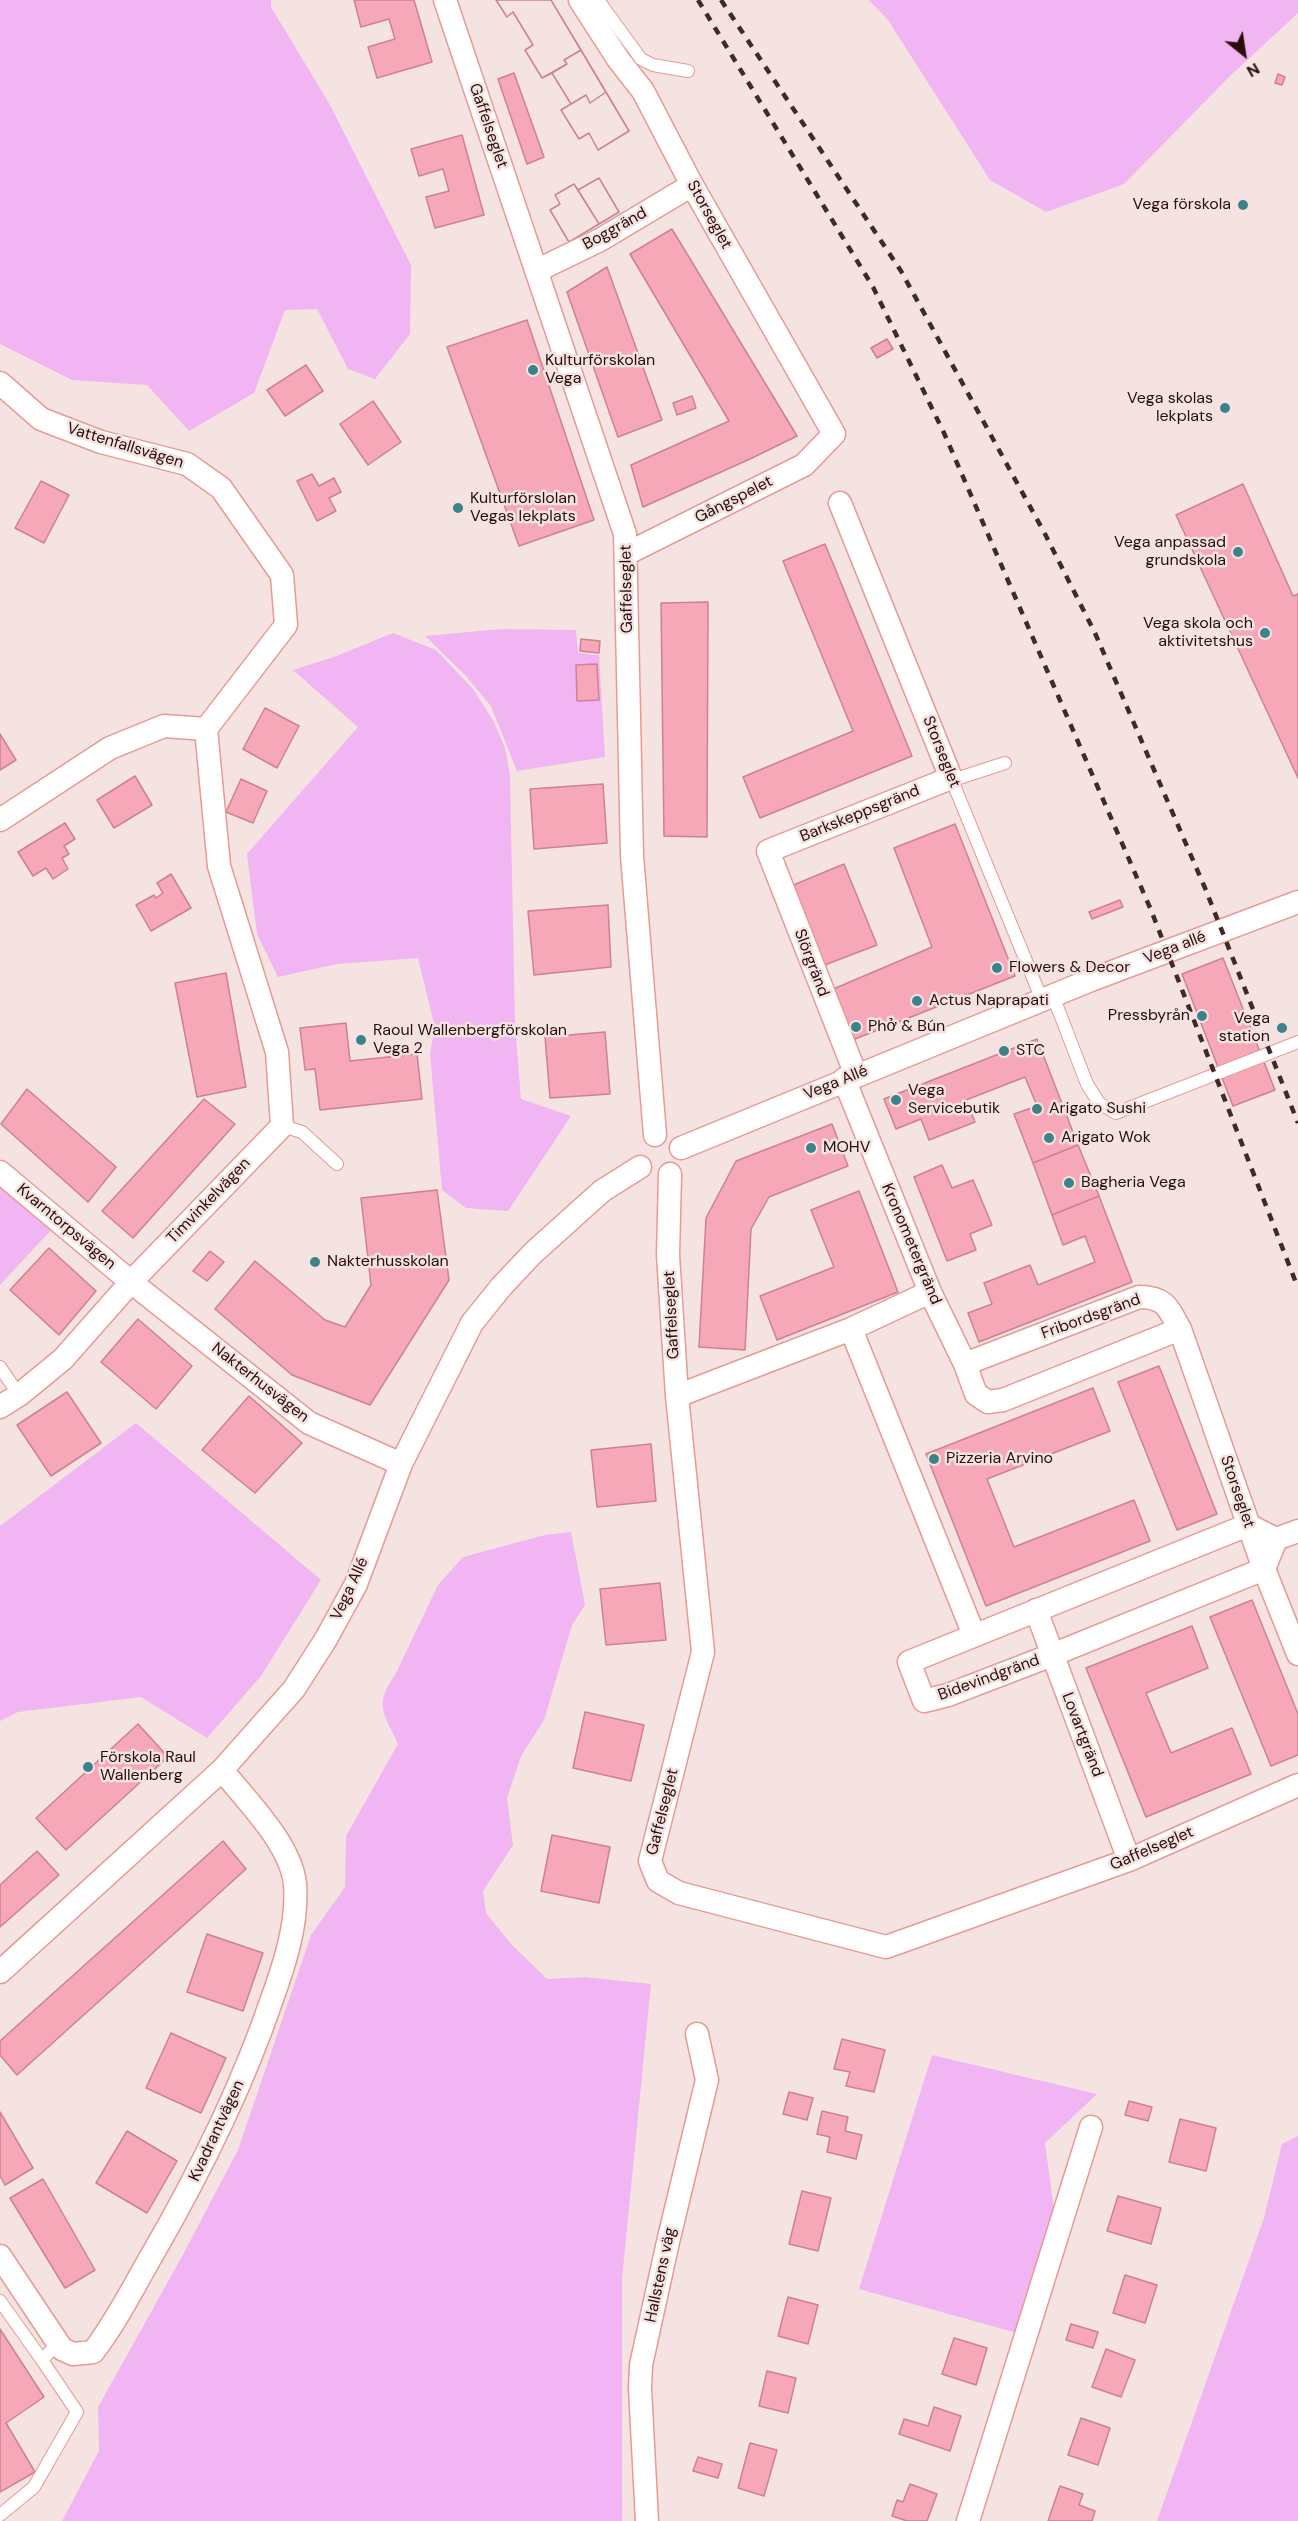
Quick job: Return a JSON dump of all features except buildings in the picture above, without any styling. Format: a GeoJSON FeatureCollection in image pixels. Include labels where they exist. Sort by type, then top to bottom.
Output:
{"type":"FeatureCollection","features":[{"type":"Feature","properties":{"kind":"street","name":"Gaffelseglet"},"geometry":{"type":"LineString","coordinates":[[445,0],[625,534],[632,856],[655,1135]]}},
{"type":"Feature","properties":{"kind":"street","name":"Storseglet"},"geometry":{"type":"LineString","coordinates":[[580,0],[618,59],[643,91],[692,185],[834,434]]}},
{"type":"Feature","properties":{"kind":"street","name":"Boggränd"},"geometry":{"type":"LineString","coordinates":[[536,271],[600,240],[692,185]]}},
{"type":"Feature","properties":{"kind":"street","name":"Vattenfallsvägen"},"geometry":{"type":"LineString","coordinates":[[0,383],[41,419],[101,442],[187,464],[221,488],[282,575],[286,625],[206,729]]}},
{"type":"Feature","properties":{"kind":"street","name":"Gångspelet"},"geometry":{"type":"LineString","coordinates":[[626,554],[804,465],[834,434]]}},
{"type":"Feature","properties":{"kind":"street","name":"Storseglet"},"geometry":{"type":"LineString","coordinates":[[840,503],[951,778]]}},
{"type":"Feature","properties":{"kind":"street"},"geometry":{"type":"LineString","coordinates":[[0,820],[110,748],[164,726],[206,729],[219,866],[277,1052],[282,1126]]}},
{"type":"Feature","properties":{"kind":"street","name":"Barkskeppsgränd"},"geometry":{"type":"LineString","coordinates":[[768,851],[951,778]]}},
{"type":"Feature","properties":{"kind":"street","name":"Slörgränd"},"geometry":{"type":"LineString","coordinates":[[768,851],[850,1077]]}},
{"type":"Feature","properties":{"kind":"street","name":"Vega allé"},"geometry":{"type":"LineString","coordinates":[[1047,998],[1298,902]]}},
{"type":"Feature","properties":{"kind":"street","name":"Vega Allé"},"geometry":{"type":"LineString","coordinates":[[681,1148],[1047,998]]}},
{"type":"Feature","properties":{"kind":"street","name":"Kronometergränd"},"geometry":{"type":"LineString","coordinates":[[850,1077],[930,1292],[965,1364],[976,1394],[988,1402],[1002,1400],[1180,1329]]}},
{"type":"Feature","properties":{"kind":"street","name":"Timvinkelvägen"},"geometry":{"type":"LineString","coordinates":[[0,1407],[19,1395],[63,1359],[131,1282],[282,1126]]}},
{"type":"Feature","properties":{"kind":"street"},"geometry":{"type":"LineString","coordinates":[[655,1135],[669,1135],[681,1148],[683,1156],[681,1163],[670,1174],[652,1176],[640,1167],[639,1154],[655,1135]]}},
{"type":"Feature","properties":{"kind":"street","name":"Vega Allé"},"geometry":{"type":"LineString","coordinates":[[0,1972],[222,1770],[294,1689],[326,1639],[356,1584],[400,1464],[472,1323],[533,1253],[602,1191],[640,1167]]}},
{"type":"Feature","properties":{"kind":"street","name":"Kvarntorpsvägen"},"geometry":{"type":"LineString","coordinates":[[0,1172],[131,1282]]}},
{"type":"Feature","properties":{"kind":"street","name":"Gaffelseglet"},"geometry":{"type":"LineString","coordinates":[[670,1174],[668,1254],[677,1396],[703,1652],[650,1861],[658,1881],[678,1893],[886,1947],[1129,1860],[1298,1785]]}},
{"type":"Feature","properties":{"kind":"street","name":"Nakterhusvägen"},"geometry":{"type":"LineString","coordinates":[[131,1282],[309,1423],[400,1464]]}},
{"type":"Feature","properties":{"kind":"street"},"geometry":{"type":"LineString","coordinates":[[677,1396],[851,1329],[930,1292]]}},
{"type":"Feature","properties":{"kind":"street","name":"Fribordsgränd"},"geometry":{"type":"LineString","coordinates":[[965,1364],[1139,1297],[1154,1297],[1166,1304],[1180,1329]]}},
{"type":"Feature","properties":{"kind":"street"},"geometry":{"type":"LineString","coordinates":[[851,1329],[974,1635]]}},
{"type":"Feature","properties":{"kind":"street","name":"Storseglet"},"geometry":{"type":"LineString","coordinates":[[1180,1329],[1248,1525],[1298,1654]]}},
{"type":"Feature","properties":{"kind":"street"},"geometry":{"type":"LineString","coordinates":[[1248,1525],[1276,1539],[1298,1531]]}},
{"type":"Feature","properties":{"kind":"street","name":"Bidevindgränd"},"geometry":{"type":"LineString","coordinates":[[1248,1525],[909,1662],[924,1701],[1052,1656],[1264,1569]]}},
{"type":"Feature","properties":{"kind":"street"},"geometry":{"type":"LineString","coordinates":[[1264,1569],[1276,1539]]}},
{"type":"Feature","properties":{"kind":"street","name":"Lovartgränd"},"geometry":{"type":"LineString","coordinates":[[1036,1610],[1129,1860]]}},
{"type":"Feature","properties":{"kind":"street","name":"Kvadrantvägen"},"geometry":{"type":"LineString","coordinates":[[58,2343],[62,2349],[73,2354],[93,2352],[116,2318],[197,2178],[224,2122],[262,2030],[282,1969],[295,1911],[295,1882],[286,1855],[266,1824],[222,1770]]}},
{"type":"Feature","properties":{"kind":"street","name":"Hallstens väg"},"geometry":{"type":"LineString","coordinates":[[647,2521],[640,2388],[641,2365],[707,2080],[697,2034]]}},
{"type":"Feature","properties":{"kind":"street"},"geometry":{"type":"LineString","coordinates":[[968,2521],[1091,2127]]}},
{"type":"Feature","properties":{"kind":"street"},"geometry":{"type":"LineString","coordinates":[[0,2256],[58,2343]]}},
{"type":"Feature","properties":{"kind":"lane"},"geometry":{"type":"LineString","coordinates":[[598,0],[641,59],[653,65],[688,71]]}},
{"type":"Feature","properties":{"kind":"lane"},"geometry":{"type":"LineString","coordinates":[[951,778],[959,778],[1005,763]]}},
{"type":"Feature","properties":{"kind":"lane","name":"Storseglet"},"geometry":{"type":"LineString","coordinates":[[951,778],[1047,998],[1087,1084],[1099,1103],[1116,1113],[1298,1042]]}},
{"type":"Feature","properties":{"kind":"lane"},"geometry":{"type":"LineString","coordinates":[[282,1126],[302,1132],[337,1164]]}},
{"type":"Feature","properties":{"kind":"lane"},"geometry":{"type":"LineString","coordinates":[[0,1367],[19,1395]]}},
{"type":"Feature","properties":{"kind":"lane"},"geometry":{"type":"LineString","coordinates":[[0,2301],[77,2412],[34,2487],[0,2515]]}},
{"type":"Feature","properties":{"kind":"lane"},"geometry":{"type":"LineString","coordinates":[[42,2360],[58,2343]]}},
{"type":"Feature","properties":{"kind":"shaded area"},"geometry":{"type":"Polygon","coordinates":[[[0,0],[271,0],[271,7],[330,105],[411,265],[410,334],[375,379],[348,369],[317,309],[285,310],[254,393],[189,431],[147,385],[72,380],[0,344],[0,0]]]}},
{"type":"Feature","properties":{"kind":"shaded area"},"geometry":{"type":"Polygon","coordinates":[[[869,0],[1298,0],[1298,13],[1231,75],[1124,184],[1046,212],[990,180],[888,20],[869,0]]]}},
{"type":"Feature","properties":{"kind":"shaded area"},"geometry":{"type":"Polygon","coordinates":[[[502,629],[576,630],[578,653],[599,655],[605,757],[517,771],[491,706],[465,675],[425,636],[502,629]]]}},
{"type":"Feature","properties":{"kind":"shaded area"},"geometry":{"type":"Polygon","coordinates":[[[393,633],[436,650],[473,689],[494,722],[505,748],[510,775],[515,1026],[521,1099],[571,1116],[508,1211],[466,1208],[442,1190],[430,1053],[435,1028],[418,958],[337,964],[278,977],[257,934],[247,854],[358,727],[293,670],[334,657],[393,633]]]}},
{"type":"Feature","properties":{"kind":"shaded area"},"geometry":{"type":"Polygon","coordinates":[[[0,1184],[52,1229],[0,1285],[0,1184]]]}},
{"type":"Feature","properties":{"kind":"shaded area"},"geometry":{"type":"Polygon","coordinates":[[[136,1423],[321,1580],[261,1676],[207,1738],[141,1697],[18,1712],[0,1721],[0,1526],[136,1423]]]}},
{"type":"Feature","properties":{"kind":"shaded area"},"geometry":{"type":"Polygon","coordinates":[[[571,1532],[585,1605],[572,1625],[544,1720],[521,1756],[507,1798],[513,1845],[483,1891],[486,1913],[511,1944],[547,1979],[585,1977],[651,1984],[622,2279],[622,2521],[62,2521],[99,2451],[98,2407],[238,2150],[311,1935],[345,1887],[346,1836],[398,1744],[383,1710],[384,1694],[438,1585],[463,1557],[545,1535],[571,1532]]]}},
{"type":"Feature","properties":{"kind":"shaded area"},"geometry":{"type":"Polygon","coordinates":[[[932,2055],[1097,2094],[1045,2143],[1054,2210],[1017,2333],[859,2289],[932,2055]]]}},
{"type":"Feature","properties":{"kind":"shaded area"},"geometry":{"type":"Polygon","coordinates":[[[1298,2136],[1298,2521],[1157,2521],[1264,2218],[1282,2144],[1298,2136]]]}},
{"type":"Feature","properties":{"kind":"railway"},"geometry":{"type":"LineString","coordinates":[[698,0],[873,287],[944,433],[1151,910],[1298,1288]]}},
{"type":"Feature","properties":{"kind":"railway"},"geometry":{"type":"LineString","coordinates":[[721,0],[901,271],[1045,534],[1095,633],[1205,888],[1298,1123]]}},
{"type":"Feature","properties":{"kind":"place","name":"Vega förskola"},"geometry":{"type":"Point","coordinates":[1243,205]}},
{"type":"Feature","properties":{"kind":"place","name":"Kulturförskolan Vega"},"geometry":{"type":"Point","coordinates":[533,370]}},
{"type":"Feature","properties":{"kind":"place","name":"Vega skolas lekplats"},"geometry":{"type":"Point","coordinates":[1225,408]}},
{"type":"Feature","properties":{"kind":"place","name":"Kulturförslolan Vegas lekplats"},"geometry":{"type":"Point","coordinates":[458,508]}},
{"type":"Feature","properties":{"kind":"place","name":"Vega anpassad grundskola"},"geometry":{"type":"Point","coordinates":[1238,552]}},
{"type":"Feature","properties":{"kind":"place","name":"Vega skola och aktivitetshus"},"geometry":{"type":"Point","coordinates":[1265,633]}},
{"type":"Feature","properties":{"kind":"place","name":"Flowers & Decor"},"geometry":{"type":"Point","coordinates":[997,968]}},
{"type":"Feature","properties":{"kind":"place","name":"Actus Naprapati"},"geometry":{"type":"Point","coordinates":[917,1001]}},
{"type":"Feature","properties":{"kind":"place","name":"Pressbyrån"},"geometry":{"type":"Point","coordinates":[1202,1016]}},
{"type":"Feature","properties":{"kind":"place","name":"Phở & Bún"},"geometry":{"type":"Point","coordinates":[856,1027]}},
{"type":"Feature","properties":{"kind":"place","name":"Vega station"},"geometry":{"type":"Point","coordinates":[1282,1028]}},
{"type":"Feature","properties":{"kind":"place","name":"Raoul Wallenbergförskolan Vega 2"},"geometry":{"type":"Point","coordinates":[361,1040]}},
{"type":"Feature","properties":{"kind":"place","name":"STC"},"geometry":{"type":"Point","coordinates":[1004,1051]}},
{"type":"Feature","properties":{"kind":"place","name":"Vega Servicebutik"},"geometry":{"type":"Point","coordinates":[896,1100]}},
{"type":"Feature","properties":{"kind":"place","name":"Arigato Sushi"},"geometry":{"type":"Point","coordinates":[1037,1109]}},
{"type":"Feature","properties":{"kind":"place","name":"Arigato Wok"},"geometry":{"type":"Point","coordinates":[1049,1138]}},
{"type":"Feature","properties":{"kind":"place","name":"MOHV"},"geometry":{"type":"Point","coordinates":[811,1148]}},
{"type":"Feature","properties":{"kind":"place","name":"Bagheria Vega"},"geometry":{"type":"Point","coordinates":[1069,1183]}},
{"type":"Feature","properties":{"kind":"place","name":"Nakterhusskolan"},"geometry":{"type":"Point","coordinates":[315,1262]}},
{"type":"Feature","properties":{"kind":"place","name":"Pizzeria Arvino"},"geometry":{"type":"Point","coordinates":[934,1459]}},
{"type":"Feature","properties":{"kind":"place","name":"Förskola Raul Wallenberg"},"geometry":{"type":"Point","coordinates":[88,1767]}}]}
